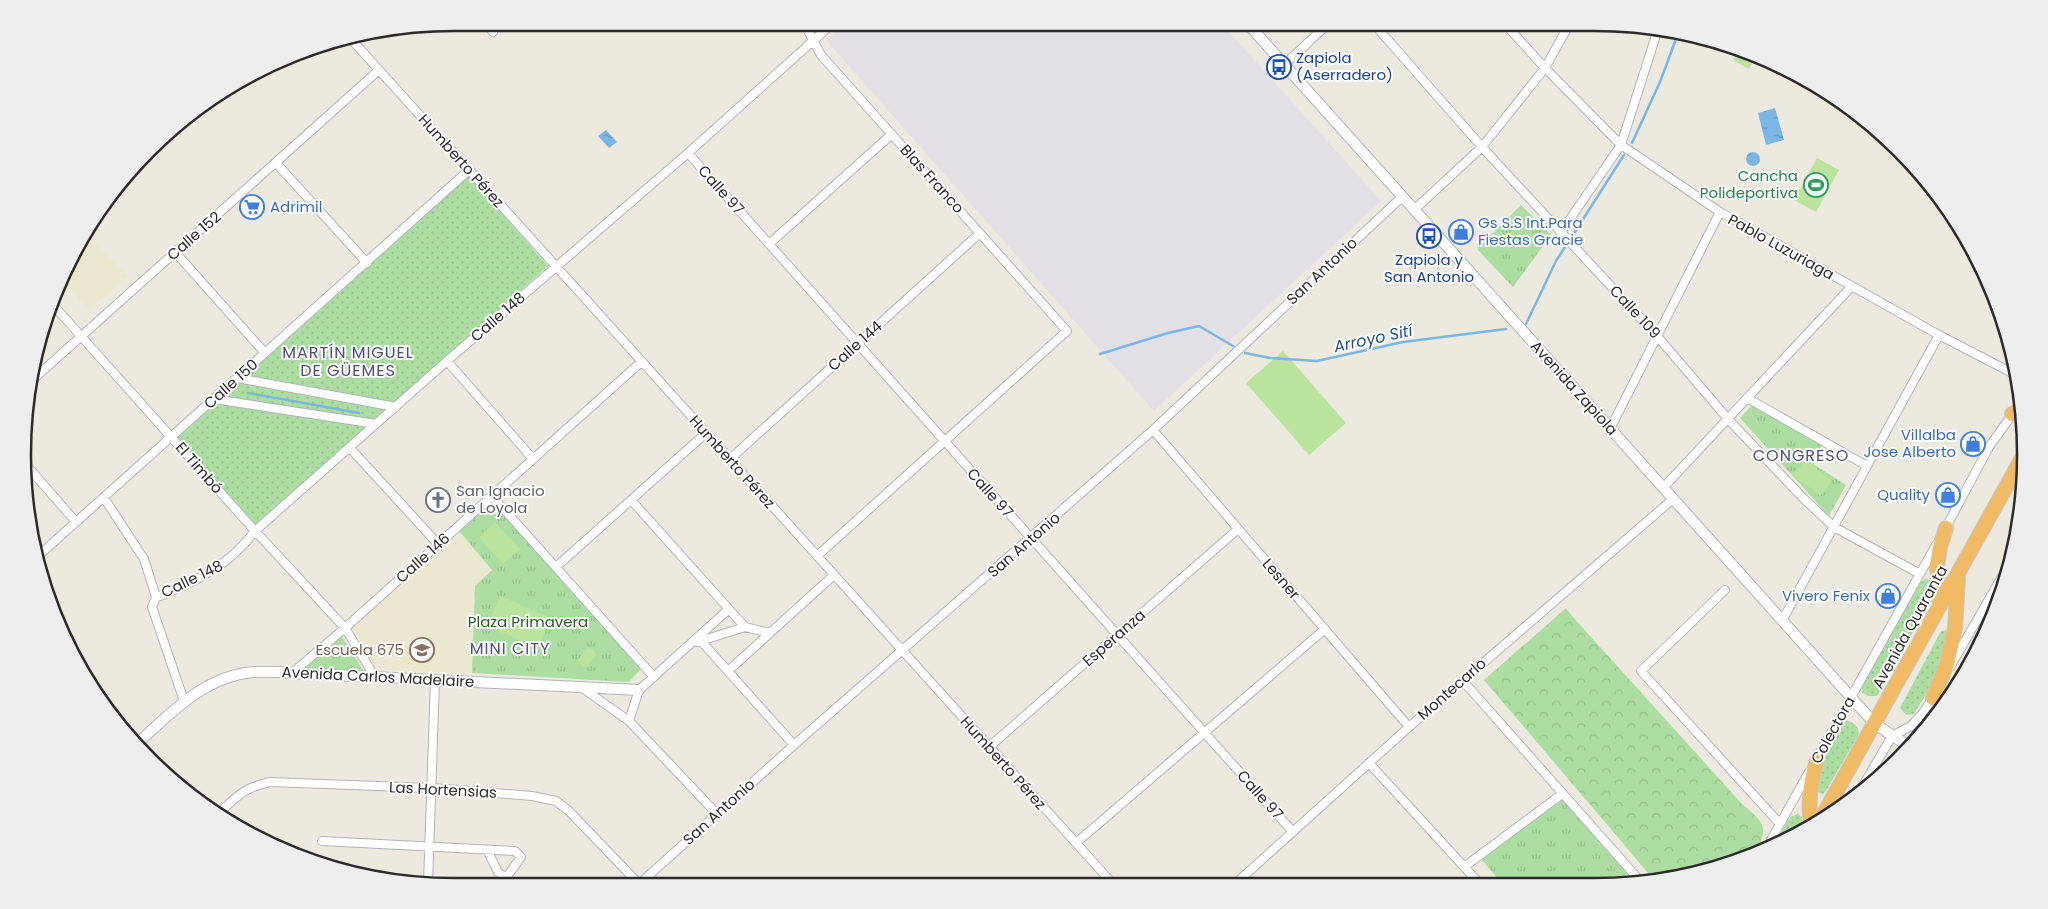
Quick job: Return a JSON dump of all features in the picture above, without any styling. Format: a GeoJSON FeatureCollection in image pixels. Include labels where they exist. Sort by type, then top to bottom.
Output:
{"type":"FeatureCollection","features":[{"type":"Feature","properties":{"kind":"highway","name":"Avenida Quaranta"},"geometry":{"type":"LineString","coordinates":[[1828,807],[2016,469]]}},
{"type":"Feature","properties":{"kind":"highway"},"geometry":{"type":"LineString","coordinates":[[2009,483],[2016,478]]}},
{"type":"Feature","properties":{"kind":"highway"},"geometry":{"type":"LineString","coordinates":[[1940,607],[1937,567],[1940,547],[1946,528]]}},
{"type":"Feature","properties":{"kind":"highway"},"geometry":{"type":"LineString","coordinates":[[1933,698],[1947,664],[1955,628],[1958,574]]}},
{"type":"Feature","properties":{"kind":"highway"},"geometry":{"type":"LineString","coordinates":[[1810,818],[1808,808],[1810,782],[1818,756]]}},
{"type":"Feature","properties":{"kind":"main road","name":"Avenida Zapiola"},"geometry":{"type":"LineString","coordinates":[[1255,31],[1874,724],[1904,743]]}},
{"type":"Feature","properties":{"kind":"main road","name":"Avenida Carlos Madelaire"},"geometry":{"type":"LineString","coordinates":[[141,740],[184,701],[201,690],[223,680],[252,672],[639,690]]}},
{"type":"Feature","properties":{"kind":"street","name":"Blas Franco"},"geometry":{"type":"LineString","coordinates":[[808,31],[821,55],[1067,331],[944,441]]}},
{"type":"Feature","properties":{"kind":"street","name":"Calle 148"},"geometry":{"type":"LineString","coordinates":[[156,596],[200,578],[225,564],[241,550],[255,531],[447,361],[688,153],[823,31]]}},
{"type":"Feature","properties":{"kind":"street"},"geometry":{"type":"LineString","coordinates":[[1285,64],[1320,31]]}},
{"type":"Feature","properties":{"kind":"street","name":"Calle 109"},"geometry":{"type":"LineString","coordinates":[[1381,31],[1482,147],[1657,336],[1728,419],[1804,499],[1834,527],[1920,574]]}},
{"type":"Feature","properties":{"kind":"street","name":"Pablo Luzuriaga"},"geometry":{"type":"LineString","coordinates":[[1512,31],[1545,68],[1621,145],[1720,212],[2009,371]]}},
{"type":"Feature","properties":{"kind":"street"},"geometry":{"type":"LineString","coordinates":[[1415,209],[1482,147],[1545,68],[1565,31]]}},
{"type":"Feature","properties":{"kind":"street"},"geometry":{"type":"LineString","coordinates":[[1561,232],[1621,145],[1656,36]]}},
{"type":"Feature","properties":{"kind":"street","name":"Humberto Pérez"},"geometry":{"type":"LineString","coordinates":[[355,43],[1108,878]]}},
{"type":"Feature","properties":{"kind":"street","name":"Calle 152"},"geometry":{"type":"LineString","coordinates":[[39,374],[379,70]]}},
{"type":"Feature","properties":{"kind":"street"},"geometry":{"type":"LineString","coordinates":[[769,244],[892,134]]}},
{"type":"Feature","properties":{"kind":"street","name":"Calle 97"},"geometry":{"type":"LineString","coordinates":[[688,153],[1293,832]]}},
{"type":"Feature","properties":{"kind":"street"},"geometry":{"type":"LineString","coordinates":[[276,163],[367,262]]}},
{"type":"Feature","properties":{"kind":"street","name":"Calle 150"},"geometry":{"type":"LineString","coordinates":[[43,552],[469,170]]}},
{"type":"Feature","properties":{"kind":"street","name":"San Antonio"},"geometry":{"type":"LineString","coordinates":[[646,878],[902,650],[1032,539],[1153,430],[1403,196]]}},
{"type":"Feature","properties":{"kind":"street"},"geometry":{"type":"LineString","coordinates":[[1610,428],[1720,212]]}},
{"type":"Feature","properties":{"kind":"street","name":"Calle 144"},"geometry":{"type":"LineString","coordinates":[[730,459],[980,233]]}},
{"type":"Feature","properties":{"kind":"street"},"geometry":{"type":"LineString","coordinates":[[175,252],[265,353]]}},
{"type":"Feature","properties":{"kind":"street"},"geometry":{"type":"LineString","coordinates":[[1663,488],[1852,286]]}},
{"type":"Feature","properties":{"kind":"street","name":"El Timbó"},"geometry":{"type":"LineString","coordinates":[[57,309],[255,531],[345,628],[375,677]]}},
{"type":"Feature","properties":{"kind":"street"},"geometry":{"type":"LineString","coordinates":[[1782,621],[1939,334]]}},
{"type":"Feature","properties":{"kind":"street"},"geometry":{"type":"LineString","coordinates":[[447,361],[533,459]]}},
{"type":"Feature","properties":{"kind":"street","name":"Calle 146"},"geometry":{"type":"LineString","coordinates":[[292,673],[345,628],[641,362]]}},
{"type":"Feature","properties":{"kind":"street"},"geometry":{"type":"LineString","coordinates":[[237,378],[396,406]]}},
{"type":"Feature","properties":{"kind":"street"},"geometry":{"type":"LineString","coordinates":[[1747,398],[1867,466]]}},
{"type":"Feature","properties":{"kind":"street"},"geometry":{"type":"LineString","coordinates":[[214,399],[376,424]]}},
{"type":"Feature","properties":{"kind":"street","name":"Colectora"},"geometry":{"type":"LineString","coordinates":[[1772,838],[1946,528],[1989,447],[2015,414]]}},
{"type":"Feature","properties":{"kind":"street","name":"Lesner"},"geometry":{"type":"LineString","coordinates":[[1153,430],[1409,727]]}},
{"type":"Feature","properties":{"kind":"street"},"geometry":{"type":"LineString","coordinates":[[556,567],[706,433]]}},
{"type":"Feature","properties":{"kind":"street"},"geometry":{"type":"LineString","coordinates":[[817,556],[944,441]]}},
{"type":"Feature","properties":{"kind":"street"},"geometry":{"type":"LineString","coordinates":[[350,448],[438,544]]}},
{"type":"Feature","properties":{"kind":"street"},"geometry":{"type":"LineString","coordinates":[[32,471],[76,522]]}},
{"type":"Feature","properties":{"kind":"street"},"geometry":{"type":"LineString","coordinates":[[492,496],[654,677]]}},
{"type":"Feature","properties":{"kind":"street"},"geometry":{"type":"LineString","coordinates":[[104,498],[144,560],[156,596],[152,607],[184,701]]}},
{"type":"Feature","properties":{"kind":"street","name":"Montecarlo"},"geometry":{"type":"LineString","coordinates":[[1243,878],[1409,727],[1673,499]]}},
{"type":"Feature","properties":{"kind":"street"},"geometry":{"type":"LineString","coordinates":[[632,501],[744,626],[770,633]]}},
{"type":"Feature","properties":{"kind":"street","name":"Esperanza"},"geometry":{"type":"LineString","coordinates":[[989,747],[1238,529]]}},
{"type":"Feature","properties":{"kind":"street"},"geometry":{"type":"LineString","coordinates":[[728,671],[834,575]]}},
{"type":"Feature","properties":{"kind":"street"},"geometry":{"type":"LineString","coordinates":[[1870,776],[1892,736],[1911,726],[1933,698],[1995,589]]}},
{"type":"Feature","properties":{"kind":"street"},"geometry":{"type":"LineString","coordinates":[[1725,590],[1641,671],[1780,824]]}},
{"type":"Feature","properties":{"kind":"street"},"geometry":{"type":"LineString","coordinates":[[629,721],[639,690],[729,609]]}},
{"type":"Feature","properties":{"kind":"street"},"geometry":{"type":"LineString","coordinates":[[688,646],[744,626]]}},
{"type":"Feature","properties":{"kind":"street"},"geometry":{"type":"LineString","coordinates":[[1076,843],[1325,629]]}},
{"type":"Feature","properties":{"kind":"street"},"geometry":{"type":"LineString","coordinates":[[701,641],[794,745]]}},
{"type":"Feature","properties":{"kind":"street"},"geometry":{"type":"LineString","coordinates":[[428,877],[435,680]]}},
{"type":"Feature","properties":{"kind":"street"},"geometry":{"type":"LineString","coordinates":[[1463,681],[1635,876]]}},
{"type":"Feature","properties":{"kind":"street"},"geometry":{"type":"LineString","coordinates":[[581,687],[629,721],[717,814]]}},
{"type":"Feature","properties":{"kind":"street"},"geometry":{"type":"LineString","coordinates":[[1369,763],[1474,878]]}},
{"type":"Feature","properties":{"kind":"street","name":"Las Hortensias"},"geometry":{"type":"LineString","coordinates":[[223,809],[240,792],[256,785],[270,782],[431,788],[532,796],[556,801],[569,811],[631,878]]}},
{"type":"Feature","properties":{"kind":"street"},"geometry":{"type":"LineString","coordinates":[[1464,867],[1562,794]]}},
{"type":"Feature","properties":{"kind":"street"},"geometry":{"type":"LineString","coordinates":[[322,841],[515,851],[521,857],[506,878],[498,872],[487,850]]}},
{"type":"Feature","properties":{"kind":"shaded area"},"geometry":{"type":"Polygon","coordinates":[[[837,31],[1228,31],[1381,201],[1154,411],[826,40],[837,31]]]}},
{"type":"Feature","properties":{"kind":"shaded area"},"geometry":{"type":"Polygon","coordinates":[[[91,238],[127,276],[89,311],[66,286],[91,238]]]}},
{"type":"Feature","properties":{"kind":"shaded area"},"geometry":{"type":"Polygon","coordinates":[[[459,531],[492,570],[475,586],[472,673],[374,669],[352,627],[459,531]]]}},
{"type":"Feature","properties":{"kind":"green space"},"geometry":{"type":"Polygon","coordinates":[[[1735,56],[1753,62],[1749,69],[1733,60],[1735,56]]]}},
{"type":"Feature","properties":{"kind":"green space","name":"Cancha Polideportiva"},"geometry":{"type":"Polygon","coordinates":[[[1817,158],[1839,170],[1816,212],[1794,200],[1817,158]]]}},
{"type":"Feature","properties":{"kind":"green space"},"geometry":{"type":"Polygon","coordinates":[[[469,176],[548,266],[256,528],[176,439],[469,176]]]}},
{"type":"Feature","properties":{"kind":"green space"},"geometry":{"type":"Polygon","coordinates":[[[1521,205],[1551,235],[1513,287],[1477,249],[1521,205]]]}},
{"type":"Feature","properties":{"kind":"green space"},"geometry":{"type":"Polygon","coordinates":[[[1283,351],[1346,423],[1309,455],[1246,383],[1283,351]]]}},
{"type":"Feature","properties":{"kind":"green space"},"geometry":{"type":"Polygon","coordinates":[[[1752,405],[1822,445],[1813,464],[1846,485],[1829,516],[1740,418],[1752,405]]]}},
{"type":"Feature","properties":{"kind":"green space"},"geometry":{"type":"Polygon","coordinates":[[[1805,460],[1832,481],[1820,496],[1793,475],[1805,460]]]}},
{"type":"Feature","properties":{"kind":"green space","name":"Plaza Primavera"},"geometry":{"type":"Polygon","coordinates":[[[493,502],[641,669],[629,682],[472,673],[475,586],[492,570],[459,531],[493,502]]]}},
{"type":"Feature","properties":{"kind":"green space"},"geometry":{"type":"Polygon","coordinates":[[[495,522],[520,549],[503,564],[479,537],[495,522]]]}},
{"type":"Feature","properties":{"kind":"green space"},"geometry":{"type":"Polygon","coordinates":[[[1926,578],[1932,581],[1931,599],[1877,696],[1868,696],[1862,692],[1862,686],[1921,582],[1926,578]]]}},
{"type":"Feature","properties":{"kind":"green space"},"geometry":{"type":"Polygon","coordinates":[[[500,596],[551,618],[538,648],[487,626],[500,596]]]}},
{"type":"Feature","properties":{"kind":"green space"},"geometry":{"type":"Polygon","coordinates":[[[1566,608],[1742,804],[1756,816],[1760,821],[1763,831],[1759,844],[1703,863],[1649,874],[1484,680],[1566,608]]]}},
{"type":"Feature","properties":{"kind":"green space"},"geometry":{"type":"Polygon","coordinates":[[[1946,630],[1948,639],[1947,650],[1938,673],[1914,714],[1906,715],[1900,708],[1941,631],[1946,630]]]}},
{"type":"Feature","properties":{"kind":"green space"},"geometry":{"type":"Polygon","coordinates":[[[339,632],[366,675],[298,671],[339,632]]]}},
{"type":"Feature","properties":{"kind":"green space"},"geometry":{"type":"Polygon","coordinates":[[[588,647],[597,654],[586,668],[577,661],[588,647]]]}},
{"type":"Feature","properties":{"kind":"green space"},"geometry":{"type":"Polygon","coordinates":[[[1846,720],[1858,728],[1859,734],[1823,794],[1818,792],[1818,782],[1823,763],[1846,720]]]}},
{"type":"Feature","properties":{"kind":"green space"},"geometry":{"type":"Polygon","coordinates":[[[1563,792],[1631,872],[1621,877],[1498,878],[1481,859],[1563,792]]]}},
{"type":"Feature","properties":{"kind":"green space"},"geometry":{"type":"Polygon","coordinates":[[[1798,814],[1802,817],[1802,823],[1780,834],[1790,817],[1798,814]]]}},
{"type":"Feature","properties":{"kind":"water"},"geometry":{"type":"Polygon","coordinates":[[[1775,108],[1784,140],[1766,145],[1758,113],[1775,108]]]}},
{"type":"Feature","properties":{"kind":"water"},"geometry":{"type":"Polygon","coordinates":[[[606,130],[617,142],[609,148],[598,136],[606,130]]]}},
{"type":"Feature","properties":{"kind":"water"},"geometry":{"type":"Polygon","coordinates":[[[1753,152],[1758,154],[1760,159],[1758,164],[1753,166],[1748,164],[1746,159],[1748,154],[1753,152]]]}},
{"type":"Feature","properties":{"kind":"waterway","name":"Arroyo Sití"},"geometry":{"type":"LineString","coordinates":[[1632,143],[1660,82],[1676,39]]}},
{"type":"Feature","properties":{"kind":"waterway","name":"Arroyo Sití"},"geometry":{"type":"LineString","coordinates":[[1573,235],[1624,155]]}},
{"type":"Feature","properties":{"kind":"waterway","name":"Arroyo Sití"},"geometry":{"type":"LineString","coordinates":[[1526,324],[1556,261],[1565,247]]}},
{"type":"Feature","properties":{"kind":"waterway","name":"Arroyo Sití"},"geometry":{"type":"LineString","coordinates":[[1100,354],[1168,333],[1199,326],[1233,346]]}},
{"type":"Feature","properties":{"kind":"waterway","name":"Arroyo Sití"},"geometry":{"type":"LineString","coordinates":[[1245,353],[1270,358],[1317,361],[1403,342],[1506,329]]}},
{"type":"Feature","properties":{"kind":"waterway","name":"Arroyo Sití"},"geometry":{"type":"LineString","coordinates":[[248,393],[359,413]]}},
{"type":"Feature","properties":{"kind":"place","name":"Zapiola (Aserradero)"},"geometry":{"type":"Point","coordinates":[1279,67]}},
{"type":"Feature","properties":{"kind":"place","name":"Cancha Polideportiva"},"geometry":{"type":"Point","coordinates":[1816,185]}},
{"type":"Feature","properties":{"kind":"place","name":"Adrimil"},"geometry":{"type":"Point","coordinates":[252,207]}},
{"type":"Feature","properties":{"kind":"place","name":"Gs S.S Int.Para Fiestas Gracie"},"geometry":{"type":"Point","coordinates":[1461,232]}},
{"type":"Feature","properties":{"kind":"place","name":"Zapiola y San Antonio"},"geometry":{"type":"Point","coordinates":[1429,236]}},
{"type":"Feature","properties":{"kind":"place","name":"Villalba Jose Alberto"},"geometry":{"type":"Point","coordinates":[1973,444]}},
{"type":"Feature","properties":{"kind":"place","name":"Quality"},"geometry":{"type":"Point","coordinates":[1948,495]}},
{"type":"Feature","properties":{"kind":"place","name":"San Ignacio de Loyola"},"geometry":{"type":"Point","coordinates":[438,500]}},
{"type":"Feature","properties":{"kind":"place","name":"Vivero Fenix"},"geometry":{"type":"Point","coordinates":[1888,596]}},
{"type":"Feature","properties":{"kind":"place","name":"Escuela 675"},"geometry":{"type":"Point","coordinates":[422,650]}},
{"type":"Feature","properties":{"kind":"district","name":"MARTÍN MIGUEL DE GÜEMES"},"geometry":{"type":"Point","coordinates":[348,361]}},
{"type":"Feature","properties":{"kind":"district","name":"CONGRESO"},"geometry":{"type":"Point","coordinates":[1801,455]}},
{"type":"Feature","properties":{"kind":"district","name":"MINI CITY"},"geometry":{"type":"Point","coordinates":[510,648]}}]}
